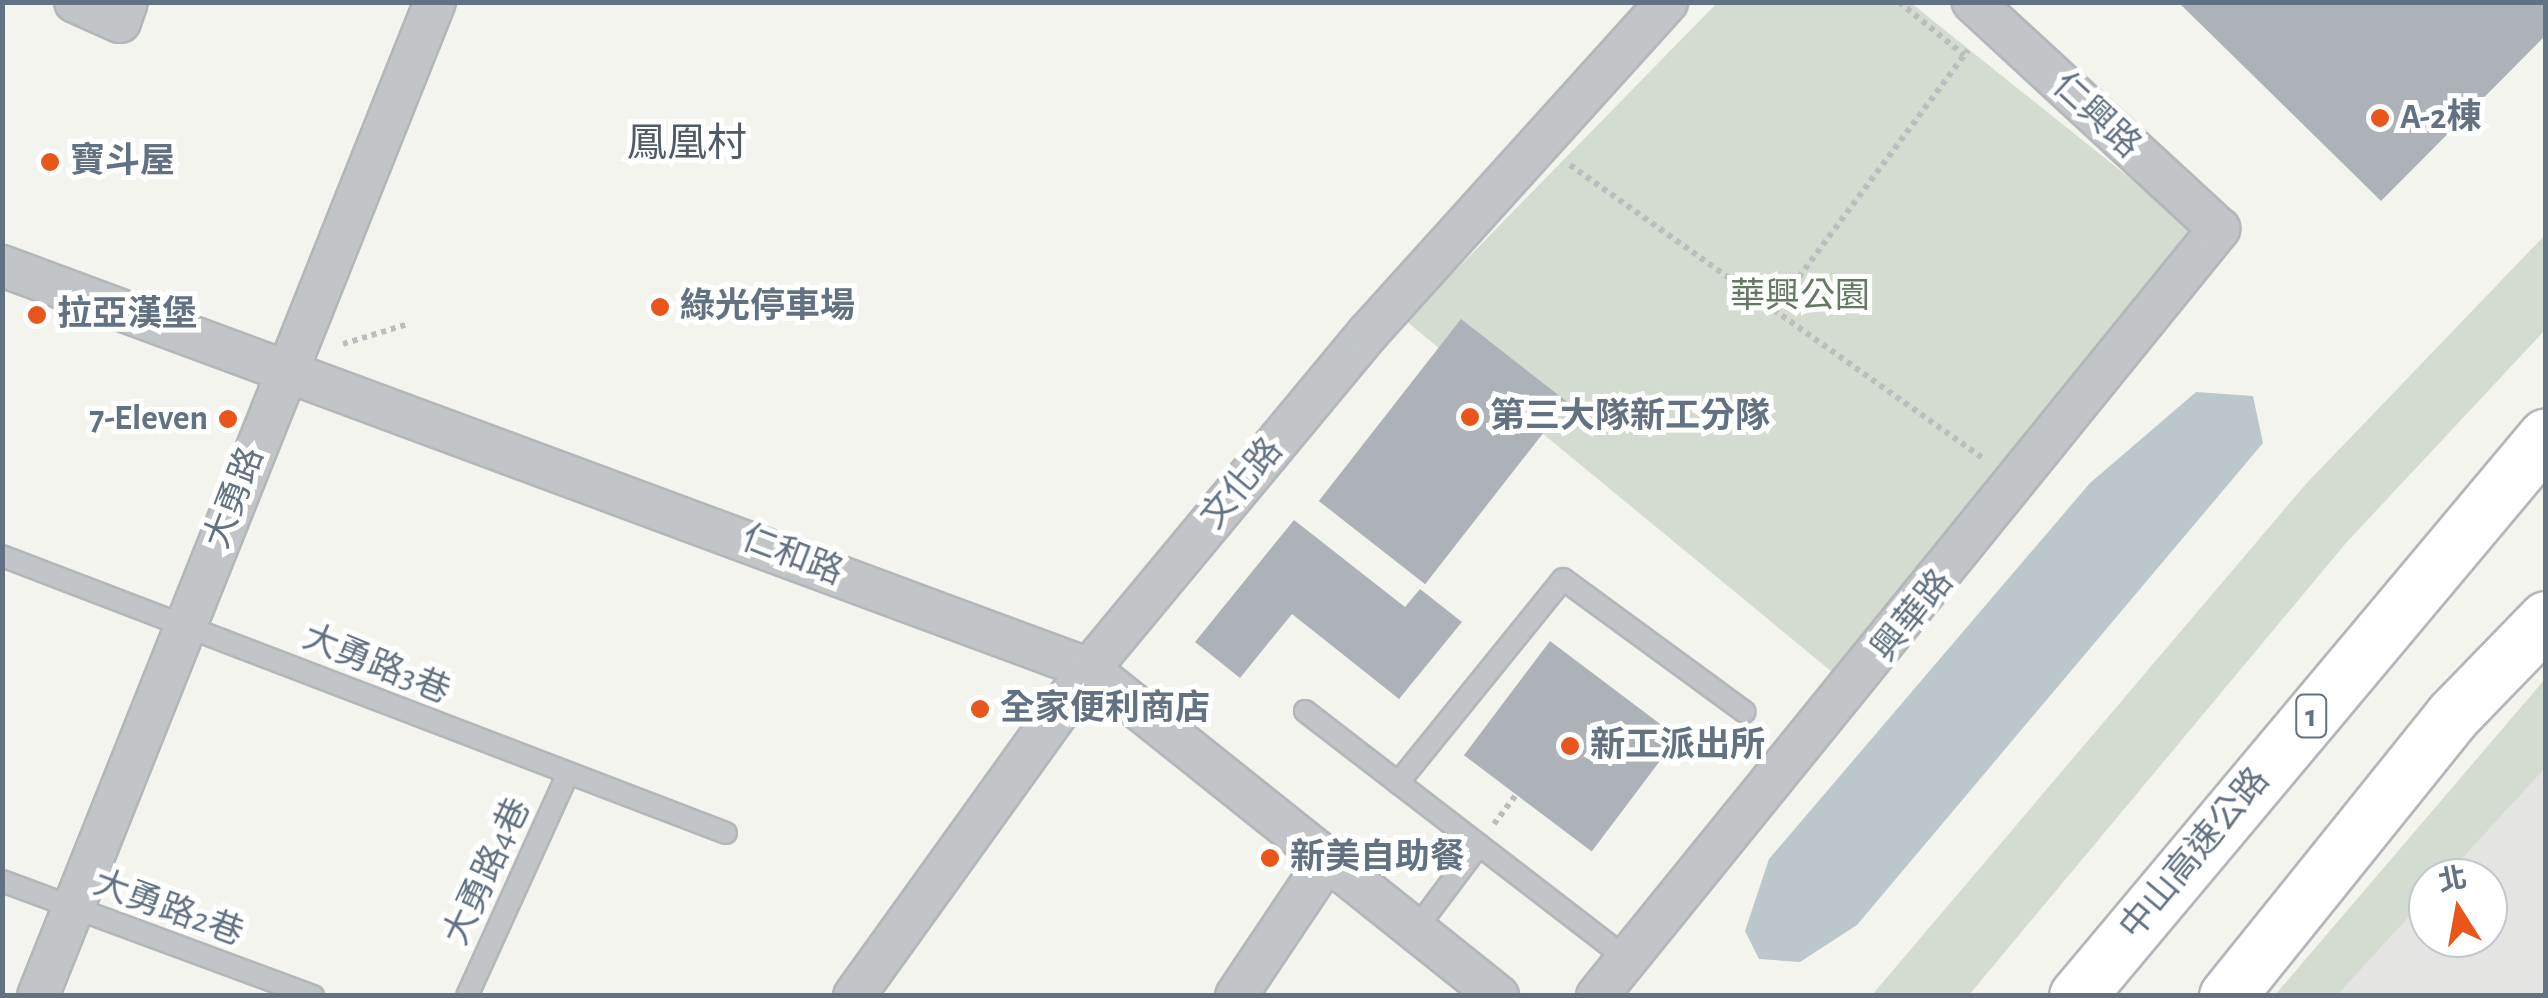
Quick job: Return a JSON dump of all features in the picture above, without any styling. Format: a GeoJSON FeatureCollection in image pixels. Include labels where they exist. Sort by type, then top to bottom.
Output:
{"type":"FeatureCollection","features":[{"type":"Feature","properties":{"kind":"highway","name":"中山高速公路"},"geometry":{"type":"LineString","coordinates":[[2077,996],[2546,436]]}},
{"type":"Feature","properties":{"kind":"highway"},"geometry":{"type":"LineString","coordinates":[[2228,996],[2452,716],[2546,619]]}},
{"type":"Feature","properties":{"kind":"street"},"geometry":{"type":"LineString","coordinates":[[75,2],[120,22],[127,2]]}},
{"type":"Feature","properties":{"kind":"street","name":"大勇路"},"geometry":{"type":"LineString","coordinates":[[38,996],[69,908],[435,2]]}},
{"type":"Feature","properties":{"kind":"street","name":"文化路"},"geometry":{"type":"LineString","coordinates":[[854,996],[1088,669],[1368,333],[1667,2]]}},
{"type":"Feature","properties":{"kind":"street","name":"仁興路"},"geometry":{"type":"LineString","coordinates":[[1973,2],[2219,229]]}},
{"type":"Feature","properties":{"kind":"street","name":"興華路"},"geometry":{"type":"LineString","coordinates":[[1597,996],[2219,229]]}},
{"type":"Feature","properties":{"kind":"street","name":"仁和路"},"geometry":{"type":"LineString","coordinates":[[2,266],[286,367],[1088,669],[1327,860],[1412,934],[1498,996]]}},
{"type":"Feature","properties":{"kind":"street"},"geometry":{"type":"LineString","coordinates":[[1236,996],[1327,860]]}},
{"type":"Feature","properties":{"kind":"lane","name":"大勇路3巷"},"geometry":{"type":"LineString","coordinates":[[2,556],[186,623],[567,776],[726,833]]}},
{"type":"Feature","properties":{"kind":"lane"},"geometry":{"type":"LineString","coordinates":[[1398,783],[1564,579],[1745,712]]}},
{"type":"Feature","properties":{"kind":"lane"},"geometry":{"type":"LineString","coordinates":[[1305,712],[1628,959]]}},
{"type":"Feature","properties":{"kind":"lane","name":"大勇路4巷"},"geometry":{"type":"LineString","coordinates":[[467,996],[567,776]]}},
{"type":"Feature","properties":{"kind":"lane"},"geometry":{"type":"LineString","coordinates":[[1412,934],[1479,846]]}},
{"type":"Feature","properties":{"kind":"lane","name":"大勇路2巷"},"geometry":{"type":"LineString","coordinates":[[2,881],[313,996]]}},
{"type":"Feature","properties":{"kind":"path"},"geometry":{"type":"LineString","coordinates":[[1776,309],[1966,52],[1899,2]]}},
{"type":"Feature","properties":{"kind":"path"},"geometry":{"type":"LineString","coordinates":[[1553,153],[2000,471]]}},
{"type":"Feature","properties":{"kind":"path"},"geometry":{"type":"LineString","coordinates":[[330,348],[408,324]]}},
{"type":"Feature","properties":{"kind":"shaded area"},"geometry":{"type":"Polygon","coordinates":[[[2196,392],[2253,396],[2263,443],[1857,925],[1800,962],[1759,959],[1745,931],[1769,859],[2090,483],[2196,392]]]}},
{"type":"Feature","properties":{"kind":"shaded area"},"geometry":{"type":"Polygon","coordinates":[[[2545,761],[2545,995],[2334,996],[2408,913],[2408,958],[2508,958],[2508,858],[2458,858],[2545,761]]]}},
{"type":"Feature","properties":{"kind":"green space","name":"華興公園"},"geometry":{"type":"Polygon","coordinates":[[[1717,3],[1911,3],[2191,227],[1843,681],[1406,321],[1717,3]]]}},
{"type":"Feature","properties":{"kind":"green space"},"geometry":{"type":"Polygon","coordinates":[[[2545,235],[2545,330],[2346,543],[1969,995],[1872,995],[2305,485],[2545,235]]]}},
{"type":"Feature","properties":{"kind":"green space"},"geometry":{"type":"Polygon","coordinates":[[[2545,679],[2545,768],[2462,858],[2408,858],[2408,918],[2337,995],[2275,995],[2545,679]]]}},
{"type":"Feature","properties":{"kind":"building","name":"A-2棟"},"geometry":{"type":"Polygon","coordinates":[[[2178,2],[2546,2],[2546,35],[2381,201],[2178,2]]]}},
{"type":"Feature","properties":{"kind":"building","name":"第三大隊新工分隊"},"geometry":{"type":"Polygon","coordinates":[[[1461,319],[1567,402],[1425,584],[1319,501],[1461,319]]]}},
{"type":"Feature","properties":{"kind":"building"},"geometry":{"type":"Polygon","coordinates":[[[1294,520],[1405,607],[1420,589],[1462,622],[1399,699],[1292,614],[1240,678],[1195,642],[1294,520]]]}},
{"type":"Feature","properties":{"kind":"building","name":"新工派出所"},"geometry":{"type":"Polygon","coordinates":[[[1550,641],[1678,737],[1592,851],[1464,755],[1550,641]]]}},
{"type":"Feature","properties":{"kind":"place","name":"A-2棟"},"geometry":{"type":"Point","coordinates":[2380,118]}},
{"type":"Feature","properties":{"kind":"place","name":"寶斗屋"},"geometry":{"type":"Point","coordinates":[50,162]}},
{"type":"Feature","properties":{"kind":"place","name":"綠光停車場"},"geometry":{"type":"Point","coordinates":[660,307]}},
{"type":"Feature","properties":{"kind":"place","name":"拉亞漢堡"},"geometry":{"type":"Point","coordinates":[37,315]}},
{"type":"Feature","properties":{"kind":"place","name":"第三大隊新工分隊"},"geometry":{"type":"Point","coordinates":[1470,417]}},
{"type":"Feature","properties":{"kind":"place","name":"7-Eleven"},"geometry":{"type":"Point","coordinates":[228,419]}},
{"type":"Feature","properties":{"kind":"place","name":"全家便利商店"},"geometry":{"type":"Point","coordinates":[980,709]}},
{"type":"Feature","properties":{"kind":"place","name":"新工派出所"},"geometry":{"type":"Point","coordinates":[1570,746]}},
{"type":"Feature","properties":{"kind":"place","name":"新美自助餐"},"geometry":{"type":"Point","coordinates":[1270,858]}},
{"type":"Feature","properties":{"kind":"district","name":"鳳凰村"},"geometry":{"type":"Point","coordinates":[687,144]}}]}
